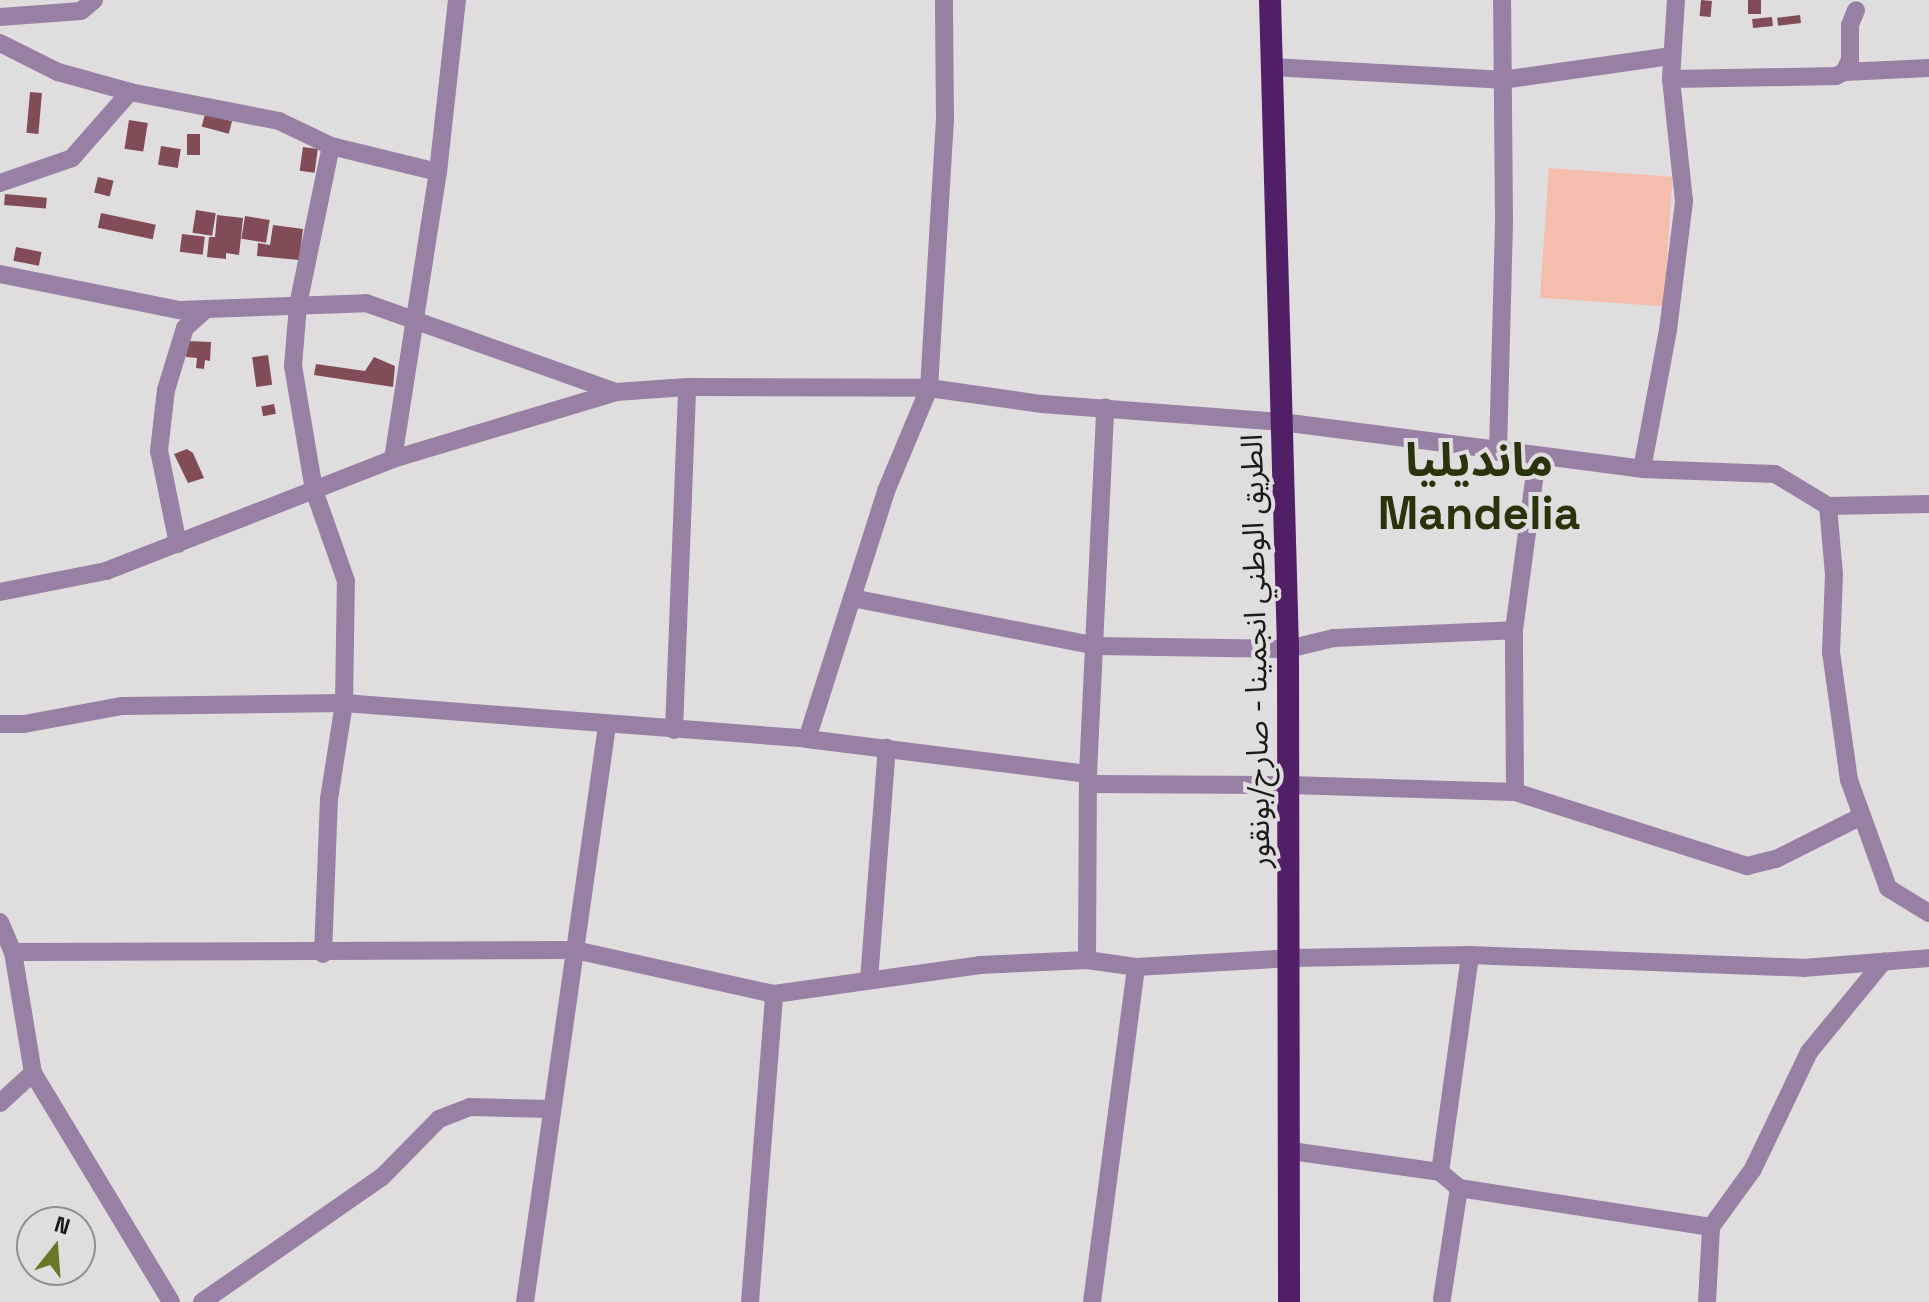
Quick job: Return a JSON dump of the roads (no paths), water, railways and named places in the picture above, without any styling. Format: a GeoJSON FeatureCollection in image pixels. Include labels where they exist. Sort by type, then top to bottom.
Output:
{"type":"FeatureCollection","features":[{"type":"Feature","properties":{"kind":"highway","name":"الطريق الوطني انجمينا - صارح/بونقور"},"geometry":{"type":"LineString","coordinates":[[1270,0],[1288,649],[1291,958],[1289,1302]]}},
{"type":"Feature","properties":{"kind":"street"},"geometry":{"type":"LineString","coordinates":[[0,17],[81,11],[94,0]]}},
{"type":"Feature","properties":{"kind":"street"},"geometry":{"type":"LineString","coordinates":[[393,459],[438,172],[457,0]]}},
{"type":"Feature","properties":{"kind":"street"},"geometry":{"type":"LineString","coordinates":[[807,739],[886,491],[929,388],[945,121],[944,0]]}},
{"type":"Feature","properties":{"kind":"street"},"geometry":{"type":"LineString","coordinates":[[1498,452],[1504,220],[1502,0]]}},
{"type":"Feature","properties":{"kind":"street"},"geometry":{"type":"LineString","coordinates":[[1642,469],[1668,330],[1684,201],[1670,56],[1676,0]]}},
{"type":"Feature","properties":{"kind":"street"},"geometry":{"type":"LineString","coordinates":[[1844,72],[1850,60],[1850,25],[1856,10]]}},
{"type":"Feature","properties":{"kind":"street"},"geometry":{"type":"LineString","coordinates":[[0,43],[58,72],[130,92],[279,121],[331,146],[438,172]]}},
{"type":"Feature","properties":{"kind":"street"},"geometry":{"type":"LineString","coordinates":[[1272,67],[1502,80],[1670,56]]}},
{"type":"Feature","properties":{"kind":"street"},"geometry":{"type":"LineString","coordinates":[[1671,79],[1836,76],[1844,72],[1929,68]]}},
{"type":"Feature","properties":{"kind":"street"},"geometry":{"type":"LineString","coordinates":[[0,183],[72,158],[130,92]]}},
{"type":"Feature","properties":{"kind":"street"},"geometry":{"type":"LineString","coordinates":[[323,954],[329,799],[344,703],[346,581],[314,490],[293,366],[298,305],[331,146]]}},
{"type":"Feature","properties":{"kind":"street"},"geometry":{"type":"LineString","coordinates":[[0,274],[179,310],[366,303],[616,392]]}},
{"type":"Feature","properties":{"kind":"street"},"geometry":{"type":"LineString","coordinates":[[178,544],[159,451],[166,390],[185,328],[206,309]]}},
{"type":"Feature","properties":{"kind":"street"},"geometry":{"type":"LineString","coordinates":[[674,730],[687,387]]}},
{"type":"Feature","properties":{"kind":"street"},"geometry":{"type":"LineString","coordinates":[[0,592],[106,571],[393,459],[616,392],[687,387],[929,388],[1042,404],[1282,422],[1642,469],[1775,474],[1828,506],[1929,504]]}},
{"type":"Feature","properties":{"kind":"street"},"geometry":{"type":"LineString","coordinates":[[1087,960],[1088,779],[1105,407]]}},
{"type":"Feature","properties":{"kind":"street"},"geometry":{"type":"LineString","coordinates":[[1515,792],[1514,630],[1537,457]]}},
{"type":"Feature","properties":{"kind":"street"},"geometry":{"type":"LineString","coordinates":[[1828,506],[1834,574],[1831,652],[1849,780],[1888,888],[1929,913]]}},
{"type":"Feature","properties":{"kind":"street"},"geometry":{"type":"LineString","coordinates":[[852,598],[1096,646],[1288,649],[1334,638],[1514,630]]}},
{"type":"Feature","properties":{"kind":"street"},"geometry":{"type":"LineString","coordinates":[[0,724],[24,724],[122,706],[344,703],[607,726],[807,739],[1088,779],[1515,792],[1747,866],[1776,859],[1862,816]]}},
{"type":"Feature","properties":{"kind":"street"},"geometry":{"type":"LineString","coordinates":[[525,1302],[607,726]]}},
{"type":"Feature","properties":{"kind":"street"},"geometry":{"type":"LineString","coordinates":[[869,980],[887,748]]}},
{"type":"Feature","properties":{"kind":"street"},"geometry":{"type":"LineString","coordinates":[[0,922],[13,952],[33,1073],[171,1302]]}},
{"type":"Feature","properties":{"kind":"street"},"geometry":{"type":"LineString","coordinates":[[13,952],[323,954],[575,950],[774,994],[980,965],[1087,960],[1136,967],[1291,958],[1470,955],[1803,968],[1929,958]]}},
{"type":"Feature","properties":{"kind":"street"},"geometry":{"type":"LineString","coordinates":[[1440,1172],[1470,955]]}},
{"type":"Feature","properties":{"kind":"street"},"geometry":{"type":"LineString","coordinates":[[1707,1302],[1711,1227],[1753,1169],[1809,1052],[1883,962]]}},
{"type":"Feature","properties":{"kind":"street"},"geometry":{"type":"LineString","coordinates":[[1092,1302],[1136,967]]}},
{"type":"Feature","properties":{"kind":"street"},"geometry":{"type":"LineString","coordinates":[[750,1302],[774,994]]}},
{"type":"Feature","properties":{"kind":"street"},"geometry":{"type":"LineString","coordinates":[[0,1103],[33,1073]]}},
{"type":"Feature","properties":{"kind":"street"},"geometry":{"type":"LineString","coordinates":[[202,1302],[382,1177],[439,1119],[470,1107],[552,1109]]}},
{"type":"Feature","properties":{"kind":"street"},"geometry":{"type":"LineString","coordinates":[[1291,1151],[1440,1172],[1459,1188],[1711,1227]]}},
{"type":"Feature","properties":{"kind":"street"},"geometry":{"type":"LineString","coordinates":[[1442,1299],[1459,1188]]}},
{"type":"Feature","properties":{"kind":"district","name":"مانديليا Mandelia"},"geometry":{"type":"Point","coordinates":[1479,488]}}]}
